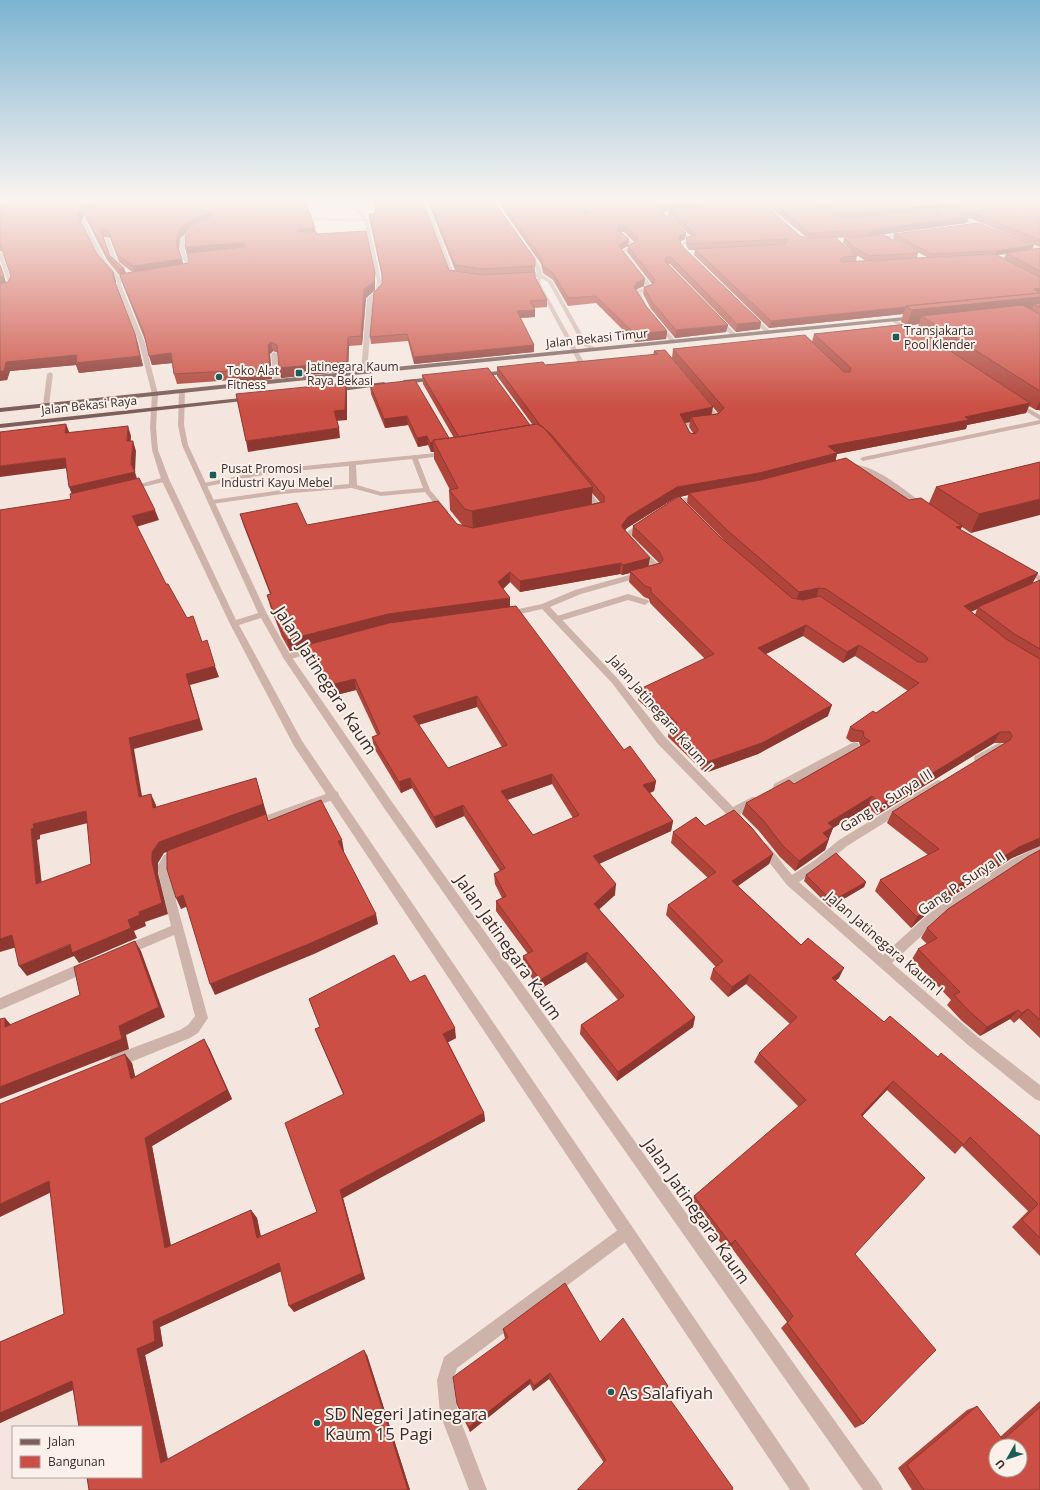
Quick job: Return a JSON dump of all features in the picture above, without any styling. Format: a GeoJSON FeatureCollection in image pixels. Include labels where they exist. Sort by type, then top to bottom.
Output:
{"type":"FeatureCollection","features":[{"type":"Feature","properties":{"kind":"main road","name":"Jalan Bekasi Timur"},"geometry":{"type":"LineString","coordinates":[[155,394],[919,317]]}},
{"type":"Feature","properties":{"kind":"main road"},"geometry":{"type":"LineString","coordinates":[[896,332],[916,329]]}},
{"type":"Feature","properties":{"kind":"main road","name":"Jalan Bekasi Timur"},"geometry":{"type":"LineString","coordinates":[[575,365],[590,364]]}},
{"type":"Feature","properties":{"kind":"main road"},"geometry":{"type":"LineString","coordinates":[[476,375],[521,370]]}},
{"type":"Feature","properties":{"kind":"main road"},"geometry":{"type":"LineString","coordinates":[[400,383],[417,383],[438,379]]}},
{"type":"Feature","properties":{"kind":"main road"},"geometry":{"type":"LineString","coordinates":[[331,390],[393,384]]}},
{"type":"Feature","properties":{"kind":"main road","name":"Jalan Bekasi Raya"},"geometry":{"type":"LineString","coordinates":[[0,410],[155,394]]}},
{"type":"Feature","properties":{"kind":"main road"},"geometry":{"type":"LineString","coordinates":[[181,406],[253,398]]}},
{"type":"Feature","properties":{"kind":"main road","name":"Jalan Bekasi Raya"},"geometry":{"type":"LineString","coordinates":[[0,426],[181,406]]}},
{"type":"Feature","properties":{"kind":"street"},"geometry":{"type":"LineString","coordinates":[[0,290],[9,288],[11,285],[6,270]]}},
{"type":"Feature","properties":{"kind":"street"},"geometry":{"type":"LineString","coordinates":[[110,270],[120,280]]}},
{"type":"Feature","properties":{"kind":"street"},"geometry":{"type":"LineString","coordinates":[[120,280],[128,277],[121,270]]}},
{"type":"Feature","properties":{"kind":"street"},"geometry":{"type":"LineString","coordinates":[[176,272],[186,270]]}},
{"type":"Feature","properties":{"kind":"street"},"geometry":{"type":"LineString","coordinates":[[364,372],[370,298],[378,291],[379,286],[376,270]]}},
{"type":"Feature","properties":{"kind":"street"},"geometry":{"type":"LineString","coordinates":[[450,270],[452,274],[469,278]]}},
{"type":"Feature","properties":{"kind":"street"},"geometry":{"type":"LineString","coordinates":[[539,270],[540,275],[538,282],[582,364]]}},
{"type":"Feature","properties":{"kind":"street"},"geometry":{"type":"LineString","coordinates":[[636,270],[650,287],[649,289],[639,291],[638,293],[648,311]]}},
{"type":"Feature","properties":{"kind":"street"},"geometry":{"type":"LineString","coordinates":[[516,276],[540,275],[550,281],[585,344],[594,349]]}},
{"type":"Feature","properties":{"kind":"street"},"geometry":{"type":"LineString","coordinates":[[120,280],[119,285],[142,344],[155,394],[153,427],[155,450],[165,480],[234,624],[298,743],[801,1490]]}},
{"type":"Feature","properties":{"kind":"street"},"geometry":{"type":"LineString","coordinates":[[748,313],[768,332]]}},
{"type":"Feature","properties":{"kind":"street"},"geometry":{"type":"LineString","coordinates":[[714,315],[734,335]]}},
{"type":"Feature","properties":{"kind":"street"},"geometry":{"type":"LineString","coordinates":[[893,320],[918,337]]}},
{"type":"Feature","properties":{"kind":"street"},"geometry":{"type":"LineString","coordinates":[[656,321],[673,342]]}},
{"type":"Feature","properties":{"kind":"street"},"geometry":{"type":"LineString","coordinates":[[274,354],[277,381]]}},
{"type":"Feature","properties":{"kind":"street"},"geometry":{"type":"LineString","coordinates":[[46,405],[50,374]]}},
{"type":"Feature","properties":{"kind":"street"},"geometry":{"type":"LineString","coordinates":[[491,374],[496,381]]}},
{"type":"Feature","properties":{"kind":"street","name":"Jalan Jatinegara Kaum"},"geometry":{"type":"LineString","coordinates":[[182,391],[180,424],[185,445],[263,614],[287,658],[388,806],[874,1490]]}},
{"type":"Feature","properties":{"kind":"street"},"geometry":{"type":"LineString","coordinates":[[692,441],[683,425],[718,419],[698,395]]}},
{"type":"Feature","properties":{"kind":"street"},"geometry":{"type":"LineString","coordinates":[[1012,400],[1040,418]]}},
{"type":"Feature","properties":{"kind":"street"},"geometry":{"type":"LineString","coordinates":[[863,459],[1040,422]]}},
{"type":"Feature","properties":{"kind":"street"},"geometry":{"type":"LineString","coordinates":[[204,485],[274,471],[451,454]]}},
{"type":"Feature","properties":{"kind":"street"},"geometry":{"type":"LineString","coordinates":[[414,457],[426,490],[452,520]]}},
{"type":"Feature","properties":{"kind":"street"},"geometry":{"type":"LineString","coordinates":[[352,463],[353,486]]}},
{"type":"Feature","properties":{"kind":"street"},"geometry":{"type":"LineString","coordinates":[[836,466],[851,464],[871,471],[930,512]]}},
{"type":"Feature","properties":{"kind":"street"},"geometry":{"type":"LineString","coordinates":[[120,490],[165,480]]}},
{"type":"Feature","properties":{"kind":"street"},"geometry":{"type":"LineString","coordinates":[[212,502],[282,492],[353,486],[366,492],[385,495],[426,490]]}},
{"type":"Feature","properties":{"kind":"street"},"geometry":{"type":"LineString","coordinates":[[580,486],[600,509],[585,512]]}},
{"type":"Feature","properties":{"kind":"street"},"geometry":{"type":"LineString","coordinates":[[662,512],[681,504],[708,496]]}},
{"type":"Feature","properties":{"kind":"street"},"geometry":{"type":"LineString","coordinates":[[501,615],[544,606],[578,592],[656,570],[654,565],[626,536],[650,519]]}},
{"type":"Feature","properties":{"kind":"street"},"geometry":{"type":"LineString","coordinates":[[1021,568],[1039,583]]}},
{"type":"Feature","properties":{"kind":"street"},"geometry":{"type":"LineString","coordinates":[[557,619],[628,597],[645,602]]}},
{"type":"Feature","properties":{"kind":"street","name":"Jalan Jatinegara Kaum I"},"geometry":{"type":"LineString","coordinates":[[544,606],[615,681],[662,741],[748,829]]}},
{"type":"Feature","properties":{"kind":"street"},"geometry":{"type":"LineString","coordinates":[[234,624],[263,614]]}},
{"type":"Feature","properties":{"kind":"street"},"geometry":{"type":"LineString","coordinates":[[287,658],[331,645]]}},
{"type":"Feature","properties":{"kind":"street"},"geometry":{"type":"LineString","coordinates":[[732,813],[854,746]]}},
{"type":"Feature","properties":{"kind":"street"},"geometry":{"type":"LineString","coordinates":[[972,763],[999,747]]}},
{"type":"Feature","properties":{"kind":"street","name":"Gang P. Surya III"},"geometry":{"type":"LineString","coordinates":[[792,882],[819,863],[843,843],[946,780]]}},
{"type":"Feature","properties":{"kind":"street"},"geometry":{"type":"LineString","coordinates":[[246,828],[334,795]]}},
{"type":"Feature","properties":{"kind":"street","name":"Jalan Jatinegara Kaum I"},"geometry":{"type":"LineString","coordinates":[[759,841],[792,882],[973,1041],[1040,1094]]}},
{"type":"Feature","properties":{"kind":"street"},"geometry":{"type":"LineString","coordinates":[[103,1066],[185,1034],[193,1029],[202,1018],[195,984],[178,928],[163,867],[164,861],[169,857],[190,849]]}},
{"type":"Feature","properties":{"kind":"street","name":"Gang P. Surya II"},"geometry":{"type":"LineString","coordinates":[[884,962],[937,914],[1017,862],[1040,850]]}},
{"type":"Feature","properties":{"kind":"street"},"geometry":{"type":"LineString","coordinates":[[114,955],[178,928]]}},
{"type":"Feature","properties":{"kind":"street"},"geometry":{"type":"LineString","coordinates":[[0,1004],[100,961]]}},
{"type":"Feature","properties":{"kind":"street"},"geometry":{"type":"LineString","coordinates":[[478,1490],[449,1414],[445,1380],[450,1363],[627,1232]]}},
{"type":"Feature","properties":{"kind":"building"},"geometry":{"type":"Polygon","coordinates":[[[0,270],[2,270],[4,276],[0,277],[0,270]]]}},
{"type":"Feature","properties":{"kind":"building"},"geometry":{"type":"Polygon","coordinates":[[[9,270],[111,270],[135,334],[140,356],[76,363],[77,355],[6,362],[4,371],[0,371],[0,284],[8,282],[11,276],[9,270]]]}},
{"type":"Feature","properties":{"kind":"building"},"geometry":{"type":"Polygon","coordinates":[[[148,270],[374,270],[375,273],[374,282],[364,289],[361,336],[348,337],[347,362],[279,368],[277,345],[271,342],[268,345],[270,369],[232,373],[231,371],[174,374],[171,353],[149,356],[144,333],[120,276],[121,274],[148,270]]]}},
{"type":"Feature","properties":{"kind":"building"},"geometry":{"type":"Polygon","coordinates":[[[381,270],[449,270],[482,275],[535,272],[535,277],[547,300],[530,301],[535,310],[517,311],[534,345],[414,357],[407,334],[370,337],[374,292],[382,284],[381,270]]]}},
{"type":"Feature","properties":{"kind":"building"},"geometry":{"type":"Polygon","coordinates":[[[548,270],[638,270],[645,279],[637,282],[634,287],[646,306],[667,331],[635,334],[596,296],[568,298],[553,273],[548,270]]]}},
{"type":"Feature","properties":{"kind":"building"},"geometry":{"type":"Polygon","coordinates":[[[647,270],[673,270],[728,325],[676,330],[652,302],[644,287],[652,285],[655,280],[647,270]]]}},
{"type":"Feature","properties":{"kind":"building"},"geometry":{"type":"Polygon","coordinates":[[[683,270],[706,270],[761,322],[737,324],[683,270]]]}},
{"type":"Feature","properties":{"kind":"building"},"geometry":{"type":"Polygon","coordinates":[[[717,270],[1025,270],[1040,277],[1040,288],[1034,289],[1040,293],[771,321],[717,270]]]}},
{"type":"Feature","properties":{"kind":"building"},"geometry":{"type":"Polygon","coordinates":[[[1040,293],[1040,297],[912,310],[906,306],[1040,293]]]}},
{"type":"Feature","properties":{"kind":"building"},"geometry":{"type":"Polygon","coordinates":[[[1040,303],[1040,307],[1034,304],[1040,303]]]}},
{"type":"Feature","properties":{"kind":"building"},"geometry":{"type":"Polygon","coordinates":[[[1022,305],[1040,314],[1040,391],[921,316],[1022,305]]]}},
{"type":"Feature","properties":{"kind":"building"},"geometry":{"type":"Polygon","coordinates":[[[909,324],[1030,403],[965,417],[969,420],[828,446],[837,453],[759,473],[677,487],[628,517],[622,525],[622,527],[650,558],[623,565],[621,563],[520,581],[510,572],[498,582],[510,598],[388,614],[287,640],[279,626],[267,595],[271,594],[240,514],[297,503],[307,525],[438,501],[457,524],[473,528],[604,502],[604,496],[550,433],[540,425],[497,367],[543,362],[545,365],[658,354],[654,351],[665,350],[713,407],[680,414],[690,433],[695,434],[698,430],[691,417],[718,414],[724,408],[673,349],[805,335],[844,372],[850,372],[851,368],[814,334],[909,324]]]}},
{"type":"Feature","properties":{"kind":"building"},"geometry":{"type":"Polygon","coordinates":[[[488,368],[530,425],[459,437],[422,375],[488,368]]]}},
{"type":"Feature","properties":{"kind":"building"},"geometry":{"type":"Polygon","coordinates":[[[415,380],[449,438],[433,440],[433,442],[430,443],[427,436],[417,438],[407,416],[384,419],[370,385],[415,380]]]}},
{"type":"Feature","properties":{"kind":"building"},"geometry":{"type":"Polygon","coordinates":[[[346,383],[345,410],[334,411],[339,428],[246,441],[236,394],[346,383]]]}},
{"type":"Feature","properties":{"kind":"building"},"geometry":{"type":"Polygon","coordinates":[[[66,424],[65,433],[128,426],[127,441],[133,441],[131,464],[135,472],[69,487],[65,458],[0,466],[0,432],[66,424]]]}},
{"type":"Feature","properties":{"kind":"building"},"geometry":{"type":"Polygon","coordinates":[[[537,424],[544,428],[593,487],[472,511],[465,509],[449,490],[458,488],[433,440],[537,424]]]}},
{"type":"Feature","properties":{"kind":"building"},"geometry":{"type":"Polygon","coordinates":[[[846,458],[909,500],[921,498],[962,526],[956,527],[1038,573],[964,606],[1006,639],[1040,659],[1040,838],[1019,847],[938,898],[917,917],[880,880],[939,849],[892,812],[1010,740],[1012,736],[1010,732],[1000,732],[882,804],[872,796],[828,823],[833,827],[823,833],[829,839],[799,861],[783,846],[763,820],[746,803],[789,780],[794,784],[870,741],[864,737],[863,731],[855,730],[850,727],[873,711],[876,713],[919,683],[859,645],[847,652],[806,625],[758,648],[832,705],[762,743],[707,762],[669,726],[677,723],[640,689],[714,654],[651,592],[651,588],[645,586],[630,571],[661,563],[663,559],[659,551],[633,526],[679,496],[720,537],[792,598],[803,600],[820,596],[918,662],[926,662],[928,659],[926,656],[826,589],[819,588],[799,592],[728,531],[689,493],[760,480],[846,458]]]}},
{"type":"Feature","properties":{"kind":"building"},"geometry":{"type":"Polygon","coordinates":[[[1040,462],[1040,499],[979,514],[936,487],[1040,462]]]}},
{"type":"Feature","properties":{"kind":"building"},"geometry":{"type":"Polygon","coordinates":[[[139,478],[155,510],[132,516],[166,584],[168,584],[187,618],[193,616],[202,642],[207,640],[215,666],[186,674],[199,719],[129,738],[139,797],[151,794],[153,808],[256,778],[263,804],[159,842],[152,852],[152,862],[162,903],[139,912],[140,915],[128,920],[131,928],[72,953],[70,944],[19,966],[12,935],[0,939],[0,510],[71,499],[70,494],[139,478]],[[86,811],[33,824],[34,828],[31,829],[36,884],[91,864],[86,811]]]}},
{"type":"Feature","properties":{"kind":"building"},"geometry":{"type":"Polygon","coordinates":[[[1040,580],[1040,649],[1013,633],[978,607],[1040,580]]]}},
{"type":"Feature","properties":{"kind":"building"},"geometry":{"type":"Polygon","coordinates":[[[516,606],[624,750],[630,746],[656,781],[643,785],[673,821],[593,856],[616,884],[594,904],[695,1017],[618,1072],[581,1025],[624,996],[587,952],[540,980],[523,956],[533,951],[496,901],[506,896],[494,874],[505,868],[463,805],[434,817],[410,778],[399,782],[372,737],[380,734],[355,679],[326,686],[307,645],[389,623],[516,606]],[[477,696],[413,716],[448,768],[507,745],[477,696]],[[552,774],[501,791],[533,835],[579,815],[552,774]]]}},
{"type":"Feature","properties":{"kind":"building"},"geometry":{"type":"Polygon","coordinates":[[[321,800],[342,840],[338,841],[376,914],[311,943],[210,984],[183,895],[176,898],[167,869],[167,852],[266,814],[268,821],[321,800]]]}},
{"type":"Feature","properties":{"kind":"building"},"geometry":{"type":"Polygon","coordinates":[[[734,810],[752,828],[773,854],[732,881],[801,945],[808,938],[844,968],[832,978],[884,1022],[890,1016],[938,1057],[941,1053],[1040,1136],[1040,1238],[1022,1220],[1038,1204],[970,1137],[964,1145],[893,1081],[861,1115],[925,1178],[855,1254],[936,1350],[863,1424],[787,1323],[793,1316],[735,1240],[731,1244],[694,1196],[806,1100],[759,1053],[797,1017],[750,974],[732,987],[713,969],[723,961],[668,905],[716,872],[673,832],[696,817],[705,826],[734,810]]]}},
{"type":"Feature","properties":{"kind":"building"},"geometry":{"type":"Polygon","coordinates":[[[1040,850],[1040,1020],[1028,1009],[1022,1013],[1018,1010],[987,1027],[954,995],[960,992],[918,949],[937,938],[927,928],[948,909],[1040,850]]]}},
{"type":"Feature","properties":{"kind":"building"},"geometry":{"type":"Polygon","coordinates":[[[836,853],[866,882],[832,901],[806,875],[836,853]]]}},
{"type":"Feature","properties":{"kind":"building"},"geometry":{"type":"Polygon","coordinates":[[[135,941],[159,1007],[119,1026],[122,1039],[0,1087],[0,1019],[5,1018],[5,1027],[80,995],[74,967],[135,941]]]}},
{"type":"Feature","properties":{"kind":"building"},"geometry":{"type":"Polygon","coordinates":[[[394,955],[410,982],[425,975],[455,1028],[443,1034],[484,1113],[340,1190],[362,1273],[289,1306],[279,1263],[153,1321],[155,1341],[137,1349],[161,1463],[364,1350],[408,1490],[89,1490],[87,1478],[142,1478],[142,1426],[79,1426],[72,1381],[0,1413],[0,1342],[64,1314],[49,1181],[0,1204],[0,1104],[125,1054],[131,1079],[204,1039],[227,1090],[145,1138],[165,1248],[251,1210],[257,1238],[317,1212],[285,1123],[344,1094],[315,1029],[320,1027],[309,999],[394,955]]]}},
{"type":"Feature","properties":{"kind":"building"},"geometry":{"type":"Polygon","coordinates":[[[565,1283],[600,1342],[623,1318],[668,1386],[664,1391],[733,1488],[732,1490],[577,1490],[606,1460],[550,1373],[534,1386],[530,1379],[469,1427],[457,1404],[453,1377],[508,1337],[503,1329],[565,1283]]]}},
{"type":"Feature","properties":{"kind":"building"},"geometry":{"type":"Polygon","coordinates":[[[977,1406],[1001,1438],[988,1438],[988,1478],[1028,1478],[1028,1438],[1005,1438],[1040,1407],[1040,1490],[924,1490],[907,1465],[977,1406]]]}},
{"type":"Feature","properties":{"kind":"place","name":"Transjakarta Pool Klender"},"geometry":{"type":"Point","coordinates":[896,337]}},
{"type":"Feature","properties":{"kind":"place","name":"Jatinegara Kaum Raya Bekasi"},"geometry":{"type":"Point","coordinates":[299,373]}},
{"type":"Feature","properties":{"kind":"place","name":"Toko Alat Fitness"},"geometry":{"type":"Point","coordinates":[219,377]}},
{"type":"Feature","properties":{"kind":"place","name":"Pusat Promosi Industri Kayu Mebel"},"geometry":{"type":"Point","coordinates":[213,475]}},
{"type":"Feature","properties":{"kind":"place","name":"As Salafiyah"},"geometry":{"type":"Point","coordinates":[611,1392]}},
{"type":"Feature","properties":{"kind":"place","name":"SD Negeri Jatinegara Kaum 15 Pagi"},"geometry":{"type":"Point","coordinates":[317,1423]}}]}
